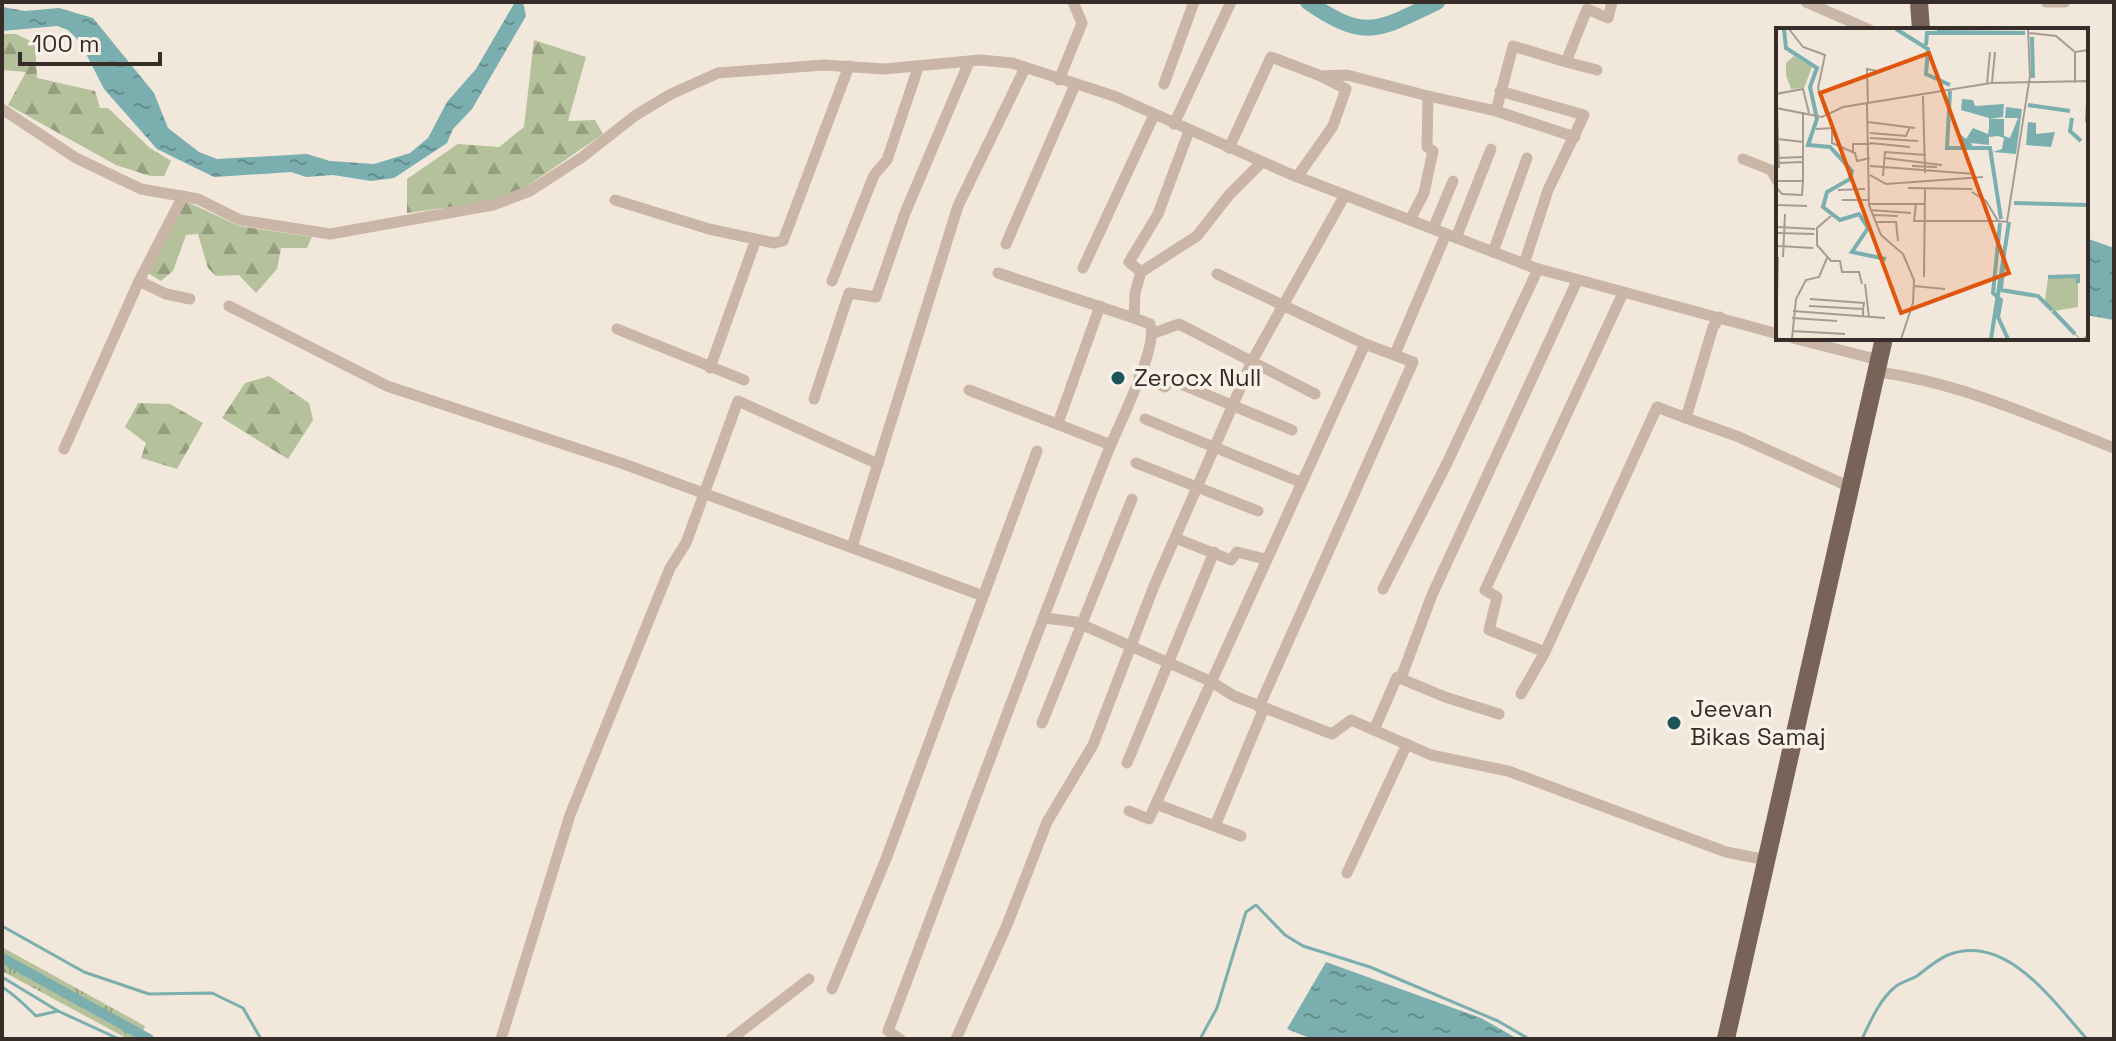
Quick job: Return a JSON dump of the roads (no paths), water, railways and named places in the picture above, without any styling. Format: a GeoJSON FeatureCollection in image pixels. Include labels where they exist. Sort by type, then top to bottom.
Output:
{"type":"FeatureCollection","features":[{"type":"Feature","properties":{"kind":"main road"},"geometry":{"type":"LineString","coordinates":[[1919,2],[1921,28]]}},
{"type":"Feature","properties":{"kind":"main road"},"geometry":{"type":"LineString","coordinates":[[1726,1039],[1884,340]]}},
{"type":"Feature","properties":{"kind":"street"},"geometry":{"type":"LineString","coordinates":[[1059,80],[1082,23],[1073,2]]}},
{"type":"Feature","properties":{"kind":"street"},"geometry":{"type":"LineString","coordinates":[[1164,84],[1194,2]]}},
{"type":"Feature","properties":{"kind":"street"},"geometry":{"type":"LineString","coordinates":[[1174,124],[1231,2]]}},
{"type":"Feature","properties":{"kind":"street"},"geometry":{"type":"LineString","coordinates":[[1566,62],[1587,9],[1608,18],[1612,2]]}},
{"type":"Feature","properties":{"kind":"street"},"geometry":{"type":"LineString","coordinates":[[1806,2],[1865,28]]}},
{"type":"Feature","properties":{"kind":"street"},"geometry":{"type":"LineString","coordinates":[[2046,2],[2065,2]]}},
{"type":"Feature","properties":{"kind":"street"},"geometry":{"type":"LineString","coordinates":[[1496,111],[1513,46],[1597,70]]}},
{"type":"Feature","properties":{"kind":"street"},"geometry":{"type":"LineString","coordinates":[[1229,148],[1271,57],[1321,76],[1346,89],[1333,126],[1297,177]]}},
{"type":"Feature","properties":{"kind":"street"},"geometry":{"type":"LineString","coordinates":[[814,399],[849,293],[876,297],[905,213],[969,62]]}},
{"type":"Feature","properties":{"kind":"street"},"geometry":{"type":"LineString","coordinates":[[2,109],[42,138],[118,180],[141,189],[183,196],[240,220],[330,234],[493,205],[530,191],[581,158],[636,115],[671,94],[718,73],[762,67],[918,68],[969,62],[1012,63],[1114,96],[1297,177],[1538,269],[1776,333]]}},
{"type":"Feature","properties":{"kind":"street"},"geometry":{"type":"LineString","coordinates":[[615,200],[756,239],[774,243],[783,241],[849,66]]}},
{"type":"Feature","properties":{"kind":"street"},"geometry":{"type":"LineString","coordinates":[[832,281],[874,175],[887,160],[918,68]]}},
{"type":"Feature","properties":{"kind":"street"},"geometry":{"type":"LineString","coordinates":[[852,547],[958,206],[1025,68]]}},
{"type":"Feature","properties":{"kind":"street"},"geometry":{"type":"LineString","coordinates":[[1321,76],[1347,75],[1496,111],[1575,137]]}},
{"type":"Feature","properties":{"kind":"street"},"geometry":{"type":"LineString","coordinates":[[1006,244],[1075,85]]}},
{"type":"Feature","properties":{"kind":"street"},"geometry":{"type":"LineString","coordinates":[[1500,91],[1584,115],[1548,190],[1524,264]]}},
{"type":"Feature","properties":{"kind":"street"},"geometry":{"type":"LineString","coordinates":[[1410,220],[1424,193],[1433,151],[1427,147],[1428,96]]}},
{"type":"Feature","properties":{"kind":"street"},"geometry":{"type":"LineString","coordinates":[[1083,268],[1154,115]]}},
{"type":"Feature","properties":{"kind":"street"},"geometry":{"type":"LineString","coordinates":[[1141,272],[1129,262],[1158,214],[1189,131]]}},
{"type":"Feature","properties":{"kind":"street"},"geometry":{"type":"LineString","coordinates":[[1395,354],[1491,149]]}},
{"type":"Feature","properties":{"kind":"street"},"geometry":{"type":"LineString","coordinates":[[1493,252],[1527,158]]}},
{"type":"Feature","properties":{"kind":"street"},"geometry":{"type":"LineString","coordinates":[[1743,159],[1771,170],[1776,182]]}},
{"type":"Feature","properties":{"kind":"street"},"geometry":{"type":"LineString","coordinates":[[1134,318],[1135,293],[1141,272],[1197,236],[1229,195],[1262,162]]}},
{"type":"Feature","properties":{"kind":"street"},"geometry":{"type":"LineString","coordinates":[[1433,229],[1453,181]]}},
{"type":"Feature","properties":{"kind":"street"},"geometry":{"type":"LineString","coordinates":[[956,1039],[1007,925],[1047,822],[1093,745],[1129,647],[1252,361],[1345,195]]}},
{"type":"Feature","properties":{"kind":"street"},"geometry":{"type":"LineString","coordinates":[[64,449],[139,281],[183,196]]}},
{"type":"Feature","properties":{"kind":"street"},"geometry":{"type":"LineString","coordinates":[[710,368],[756,239]]}},
{"type":"Feature","properties":{"kind":"street"},"geometry":{"type":"LineString","coordinates":[[1383,589],[1447,463],[1538,269]]}},
{"type":"Feature","properties":{"kind":"street"},"geometry":{"type":"LineString","coordinates":[[900,1039],[888,1031],[1154,333],[1150,324],[998,273]]}},
{"type":"Feature","properties":{"kind":"street"},"geometry":{"type":"LineString","coordinates":[[1215,826],[1262,708],[1413,362],[1365,344],[1217,274]]}},
{"type":"Feature","properties":{"kind":"street"},"geometry":{"type":"LineString","coordinates":[[139,281],[166,294],[190,299]]}},
{"type":"Feature","properties":{"kind":"street"},"geometry":{"type":"LineString","coordinates":[[1401,678],[1432,595],[1577,281]]}},
{"type":"Feature","properties":{"kind":"street"},"geometry":{"type":"LineString","coordinates":[[1545,652],[1489,630],[1497,597],[1485,590],[1623,293]]}},
{"type":"Feature","properties":{"kind":"street"},"geometry":{"type":"LineString","coordinates":[[229,306],[387,386],[705,493],[978,594]]}},
{"type":"Feature","properties":{"kind":"street"},"geometry":{"type":"LineString","coordinates":[[1058,423],[1100,306]]}},
{"type":"Feature","properties":{"kind":"street"},"geometry":{"type":"LineString","coordinates":[[1686,418],[1713,327],[1720,317]]}},
{"type":"Feature","properties":{"kind":"street"},"geometry":{"type":"LineString","coordinates":[[1154,333],[1179,324],[1315,394]]}},
{"type":"Feature","properties":{"kind":"street"},"geometry":{"type":"LineString","coordinates":[[617,329],[744,380]]}},
{"type":"Feature","properties":{"kind":"street"},"geometry":{"type":"LineString","coordinates":[[1799,340],[1980,396],[2114,448]]}},
{"type":"Feature","properties":{"kind":"street"},"geometry":{"type":"LineString","coordinates":[[1129,811],[1149,819],[1365,344]]}},
{"type":"Feature","properties":{"kind":"street"},"geometry":{"type":"LineString","coordinates":[[1139,375],[1165,387],[1171,380],[1292,430]]}},
{"type":"Feature","properties":{"kind":"street"},"geometry":{"type":"LineString","coordinates":[[969,390],[1111,445]]}},
{"type":"Feature","properties":{"kind":"street"},"geometry":{"type":"LineString","coordinates":[[501,1039],[518,977],[587,767],[705,493],[738,401],[878,464]]}},
{"type":"Feature","properties":{"kind":"street"},"geometry":{"type":"LineString","coordinates":[[1521,694],[1545,652],[1657,407],[1739,437],[1850,487]]}},
{"type":"Feature","properties":{"kind":"street"},"geometry":{"type":"LineString","coordinates":[[1145,419],[1300,482]]}},
{"type":"Feature","properties":{"kind":"street"},"geometry":{"type":"LineString","coordinates":[[832,989],[886,859],[1037,451]]}},
{"type":"Feature","properties":{"kind":"street"},"geometry":{"type":"LineString","coordinates":[[1136,463],[1258,511]]}},
{"type":"Feature","properties":{"kind":"street"},"geometry":{"type":"LineString","coordinates":[[1042,723],[1132,499]]}},
{"type":"Feature","properties":{"kind":"street"},"geometry":{"type":"LineString","coordinates":[[1175,538],[1231,560],[1237,552],[1265,559]]}},
{"type":"Feature","properties":{"kind":"street"},"geometry":{"type":"LineString","coordinates":[[1127,763],[1214,552]]}},
{"type":"Feature","properties":{"kind":"street"},"geometry":{"type":"LineString","coordinates":[[1045,618],[1082,625],[1210,681],[1262,708],[1332,734],[1351,720],[1431,755],[1535,780],[1726,852],[1767,860]]}},
{"type":"Feature","properties":{"kind":"street"},"geometry":{"type":"LineString","coordinates":[[1374,730],[1397,677],[1499,714]]}},
{"type":"Feature","properties":{"kind":"street"},"geometry":{"type":"LineString","coordinates":[[1347,873],[1407,744]]}},
{"type":"Feature","properties":{"kind":"street"},"geometry":{"type":"LineString","coordinates":[[1156,804],[1241,836]]}},
{"type":"Feature","properties":{"kind":"street"},"geometry":{"type":"LineString","coordinates":[[731,1039],[809,979]]}},
{"type":"Feature","properties":{"kind":"water"},"geometry":{"type":"Polygon","coordinates":[[[515,2],[523,2],[526,16],[472,109],[453,129],[447,143],[394,178],[371,181],[333,175],[306,177],[291,172],[214,177],[157,149],[104,89],[80,42],[68,30],[57,26],[2,31],[2,7],[25,11],[59,8],[93,18],[154,93],[168,128],[199,152],[217,159],[307,154],[330,161],[374,164],[410,153],[428,138],[447,102],[476,69],[515,2]]]}},
{"type":"Feature","properties":{"kind":"water"},"geometry":{"type":"Polygon","coordinates":[[[2088,239],[2114,248],[2114,320],[2088,315],[2088,239]]]}},
{"type":"Feature","properties":{"kind":"water"},"geometry":{"type":"Polygon","coordinates":[[[1326,962],[1481,1018],[1518,1039],[1312,1039],[1287,1029],[1326,962]]]}},
{"type":"Feature","properties":{"kind":"waterway"},"geometry":{"type":"LineString","coordinates":[[1308,2],[1344,23],[1372,28],[1386,25],[1437,2]]}},
{"type":"Feature","properties":{"kind":"waterway"},"geometry":{"type":"LineString","coordinates":[[1200,1039],[1217,1008],[1246,912],[1256,905],[1285,935],[1303,946],[1370,967],[1498,1021],[1529,1039]]}},
{"type":"Feature","properties":{"kind":"waterway"},"geometry":{"type":"LineString","coordinates":[[2,926],[84,972],[149,994],[212,993],[243,1008],[261,1039]]}},
{"type":"Feature","properties":{"kind":"waterway"},"geometry":{"type":"LineString","coordinates":[[1862,1039],[1880,1004],[1895,987],[1948,955],[1970,951],[1990,954],[2028,975],[2087,1039]]}},
{"type":"Feature","properties":{"kind":"waterway"},"geometry":{"type":"LineString","coordinates":[[2,958],[149,1039]]}},
{"type":"Feature","properties":{"kind":"waterway"},"geometry":{"type":"LineString","coordinates":[[2,977],[58,1011]]}},
{"type":"Feature","properties":{"kind":"waterway"},"geometry":{"type":"LineString","coordinates":[[2,987],[36,1016],[58,1011],[119,1039]]}},
{"type":"Feature","properties":{"kind":"place","name":"Zerocx Null"},"geometry":{"type":"Point","coordinates":[1118,378]}},
{"type":"Feature","properties":{"kind":"place","name":"Jeevan Bikas Samaj"},"geometry":{"type":"Point","coordinates":[1674,723]}}]}
